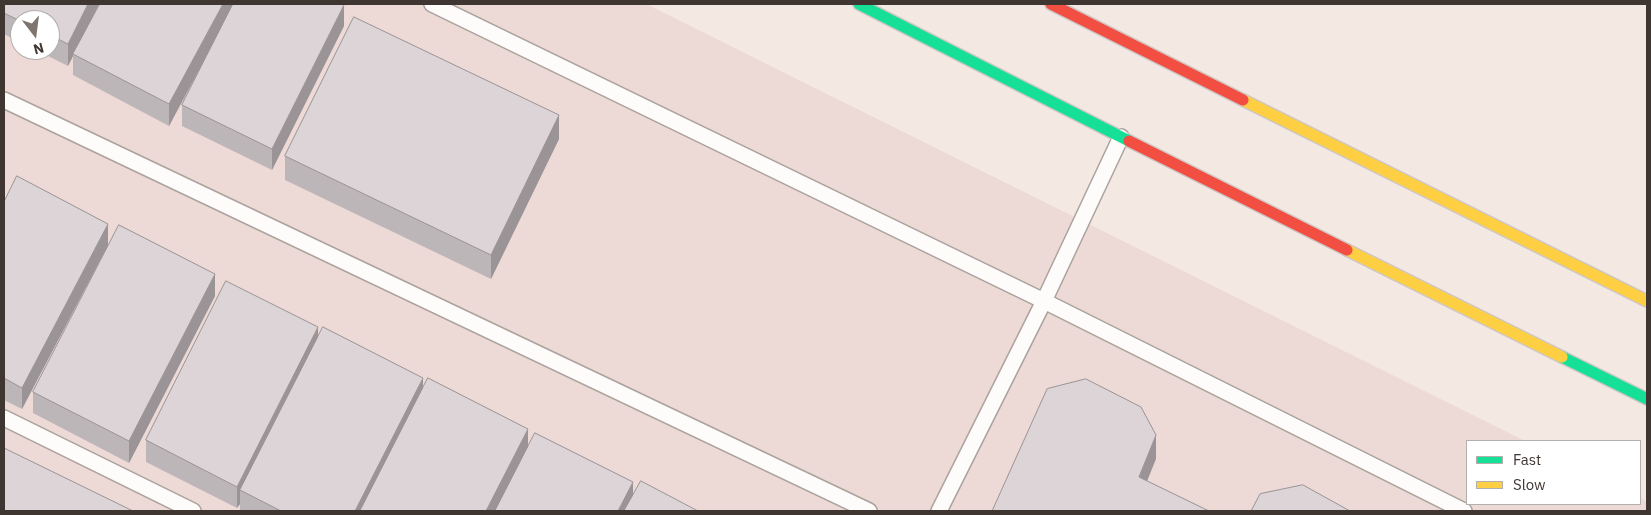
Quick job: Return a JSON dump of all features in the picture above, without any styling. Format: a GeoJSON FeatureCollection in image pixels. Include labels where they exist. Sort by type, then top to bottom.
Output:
{"type":"FeatureCollection","features":[{"type":"Feature","properties":{"kind":"main road"},"geometry":{"type":"LineString","coordinates":[[859,4],[1121,138],[1647,400]]}},
{"type":"Feature","properties":{"kind":"main road"},"geometry":{"type":"LineString","coordinates":[[1051,4],[1647,301]]}},
{"type":"Feature","properties":{"kind":"lane"},"geometry":{"type":"LineString","coordinates":[[432,4],[1044,301],[1464,511]]}},
{"type":"Feature","properties":{"kind":"lane"},"geometry":{"type":"LineString","coordinates":[[4,100],[869,511]]}},
{"type":"Feature","properties":{"kind":"lane"},"geometry":{"type":"LineString","coordinates":[[939,511],[1044,301],[1121,138]]}},
{"type":"Feature","properties":{"kind":"lane"},"geometry":{"type":"LineString","coordinates":[[4,418],[193,511]]}},
{"type":"Feature","properties":{"kind":"shaded area"},"geometry":{"type":"Polygon","coordinates":[[[4,4],[646,4],[1523,440],[1466,440],[1466,505],[1641,505],[1641,499],[1647,502],[1647,511],[4,511],[4,4]]]}},
{"type":"Feature","properties":{"kind":"building"},"geometry":{"type":"Polygon","coordinates":[[[4,4],[88,4],[68,44],[60,40],[60,10],[10,10],[10,16],[4,13],[4,4]]]}},
{"type":"Feature","properties":{"kind":"building"},"geometry":{"type":"Polygon","coordinates":[[[100,4],[223,4],[169,104],[73,54],[100,4]]]}},
{"type":"Feature","properties":{"kind":"building"},"geometry":{"type":"Polygon","coordinates":[[[233,4],[344,5],[272,149],[182,105],[233,4]]]}},
{"type":"Feature","properties":{"kind":"building"},"geometry":{"type":"Polygon","coordinates":[[[354,17],[559,115],[491,255],[285,156],[354,17]]]}},
{"type":"Feature","properties":{"kind":"building"},"geometry":{"type":"Polygon","coordinates":[[[17,176],[108,224],[22,388],[4,378],[4,202],[17,176]]]}},
{"type":"Feature","properties":{"kind":"building"},"geometry":{"type":"Polygon","coordinates":[[[119,225],[215,274],[129,441],[33,392],[119,225]]]}},
{"type":"Feature","properties":{"kind":"building"},"geometry":{"type":"Polygon","coordinates":[[[226,281],[318,327],[237,487],[146,440],[226,281]]]}},
{"type":"Feature","properties":{"kind":"building"},"geometry":{"type":"Polygon","coordinates":[[[323,327],[423,378],[355,511],[281,511],[240,490],[323,327]]]}},
{"type":"Feature","properties":{"kind":"building"},"geometry":{"type":"Polygon","coordinates":[[[428,378],[528,429],[486,511],[360,511],[428,378]]]}},
{"type":"Feature","properties":{"kind":"building"},"geometry":{"type":"Polygon","coordinates":[[[1086,379],[1141,407],[1156,435],[1139,477],[1209,511],[992,511],[1047,389],[1086,379]]]}},
{"type":"Feature","properties":{"kind":"building"},"geometry":{"type":"Polygon","coordinates":[[[535,433],[633,482],[618,511],[495,511],[535,433]]]}},
{"type":"Feature","properties":{"kind":"building"},"geometry":{"type":"Polygon","coordinates":[[[4,448],[133,511],[4,511],[4,448]]]}},
{"type":"Feature","properties":{"kind":"building"},"geometry":{"type":"Polygon","coordinates":[[[641,481],[698,511],[624,511],[641,481]]]}},
{"type":"Feature","properties":{"kind":"building"},"geometry":{"type":"Polygon","coordinates":[[[1303,485],[1350,511],[1251,511],[1260,494],[1303,485]]]}},
{"type":"Feature","properties":{"kind":"traffic: fast"},"geometry":{"type":"LineString","coordinates":[[859,4],[1129,141]]}},
{"type":"Feature","properties":{"kind":"traffic: fast"},"geometry":{"type":"LineString","coordinates":[[1562,357],[1647,399]]}},
{"type":"Feature","properties":{"kind":"traffic: slow"},"geometry":{"type":"LineString","coordinates":[[1243,100],[1647,301]]}},
{"type":"Feature","properties":{"kind":"traffic: slow"},"geometry":{"type":"LineString","coordinates":[[1347,250],[1562,357]]}},
{"type":"Feature","properties":{"kind":"traffic: jam"},"geometry":{"type":"LineString","coordinates":[[1051,4],[1243,100]]}},
{"type":"Feature","properties":{"kind":"traffic: jam"},"geometry":{"type":"LineString","coordinates":[[1129,141],[1347,250]]}}]}
